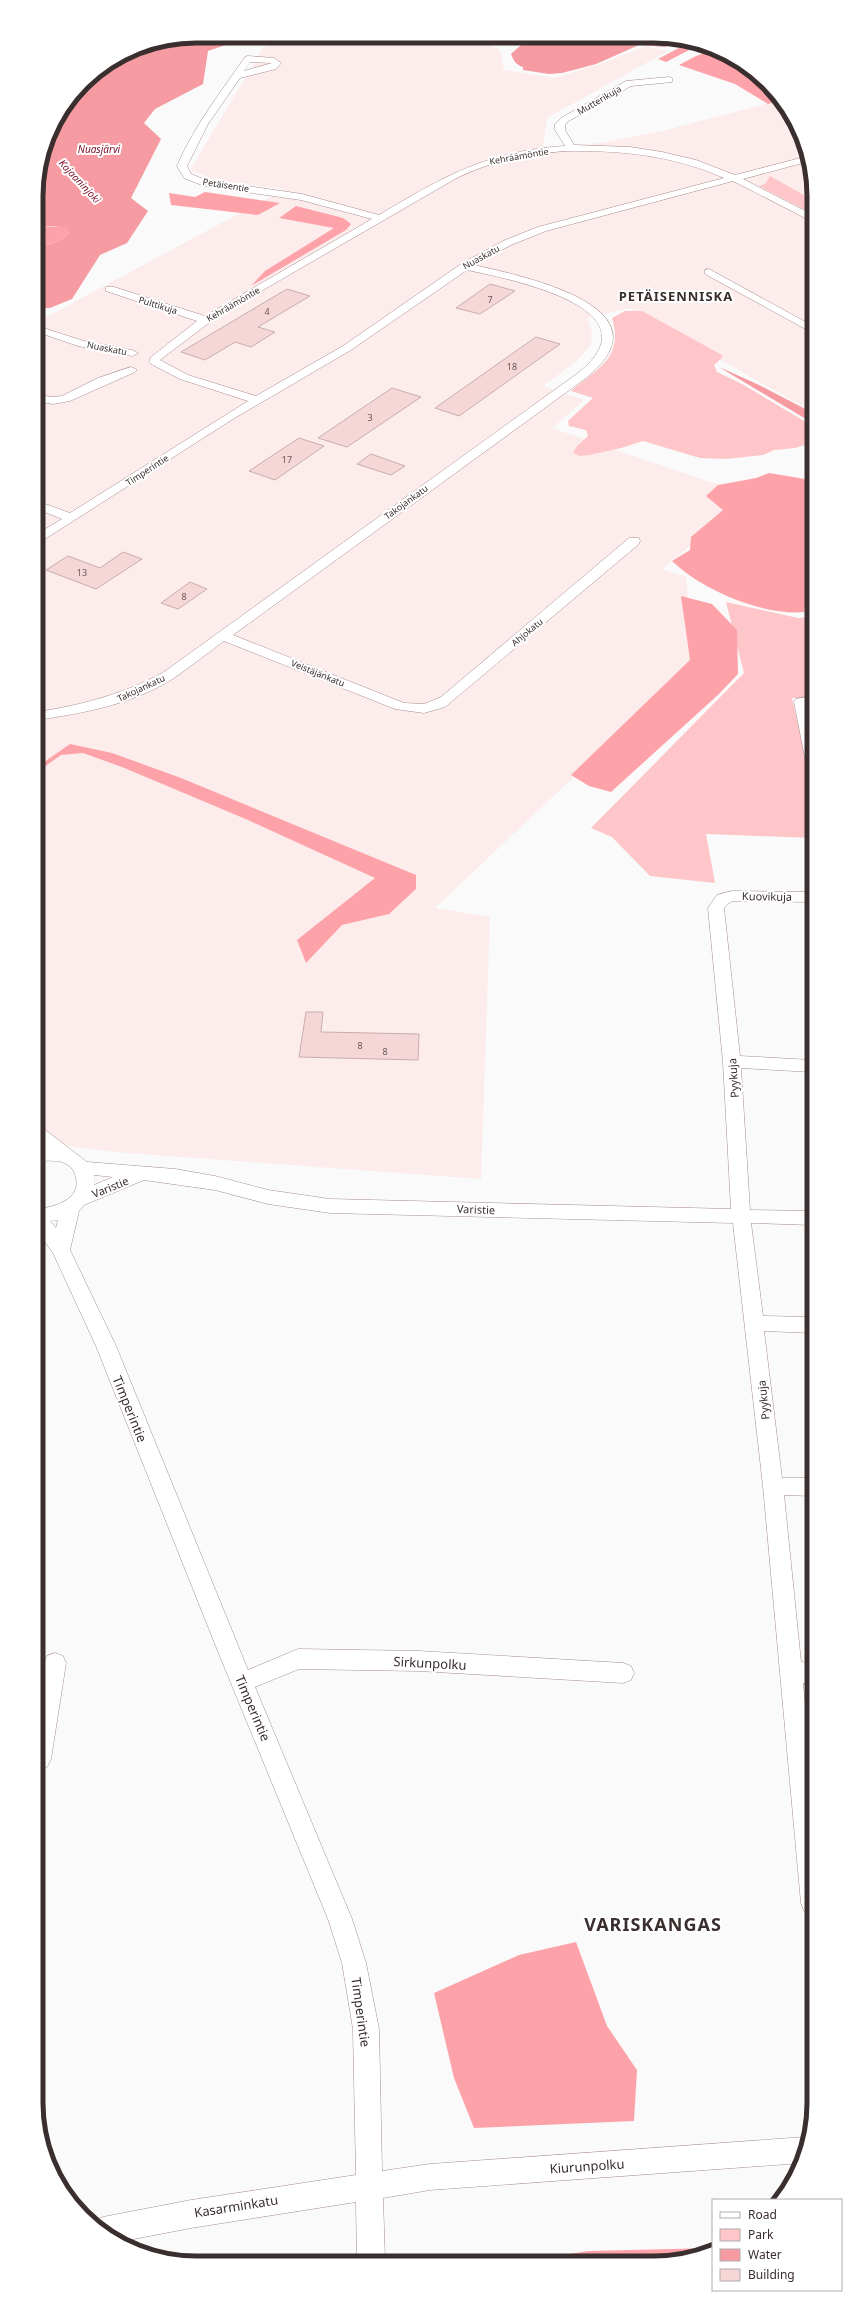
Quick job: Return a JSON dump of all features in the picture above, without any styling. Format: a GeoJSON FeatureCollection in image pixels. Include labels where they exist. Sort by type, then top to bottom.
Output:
{"type":"FeatureCollection","features":[{"type":"Feature","properties":{"kind":"street","name":"Petäisentie"},"geometry":{"type":"LineString","coordinates":[[236,76],[187,150],[182,170],[187,176],[204,183],[302,197],[380,218]]}},
{"type":"Feature","properties":{"kind":"street","name":"Mutterikuja"},"geometry":{"type":"LineString","coordinates":[[572,149],[560,130],[560,124],[564,120],[629,83],[669,80]]}},
{"type":"Feature","properties":{"kind":"street","name":"Kehräämöntie"},"geometry":{"type":"LineString","coordinates":[[93,385],[122,356],[142,351],[187,332],[380,218],[472,167],[527,153],[572,149],[636,151],[662,155],[701,165],[733,179],[807,216]]}},
{"type":"Feature","properties":{"kind":"street","name":"Nuaskatu"},"geometry":{"type":"LineString","coordinates":[[257,400],[347,348],[465,266],[508,243],[542,230],[803,160]]}},
{"type":"Feature","properties":{"kind":"street","name":"Takojankatu"},"geometry":{"type":"LineString","coordinates":[[43,715],[81,709],[132,694],[169,675],[562,389],[594,364],[604,351],[607,337],[606,329],[598,316],[582,302],[544,286],[465,266]]}},
{"type":"Feature","properties":{"kind":"street"},"geometry":{"type":"LineString","coordinates":[[709,272],[807,326]]}},
{"type":"Feature","properties":{"kind":"street","name":"Pulttikuja"},"geometry":{"type":"LineString","coordinates":[[110,289],[207,320]]}},
{"type":"Feature","properties":{"kind":"street","name":"Nuaskatu"},"geometry":{"type":"LineString","coordinates":[[43,331],[82,344],[116,362],[122,368],[132,370]]}},
{"type":"Feature","properties":{"kind":"street","name":"Kehräämöntie"},"geometry":{"type":"LineString","coordinates":[[93,385],[132,370],[145,369],[187,332]]}},
{"type":"Feature","properties":{"kind":"street","name":"Nuaskatu"},"geometry":{"type":"LineString","coordinates":[[82,344],[142,351],[155,361]]}},
{"type":"Feature","properties":{"kind":"street"},"geometry":{"type":"LineString","coordinates":[[155,361],[184,377]]}},
{"type":"Feature","properties":{"kind":"street"},"geometry":{"type":"LineString","coordinates":[[147,371],[184,377],[257,400]]}},
{"type":"Feature","properties":{"kind":"street"},"geometry":{"type":"LineString","coordinates":[[43,399],[58,401],[70,399],[93,385]]}},
{"type":"Feature","properties":{"kind":"street","name":"Timperintie"},"geometry":{"type":"LineString","coordinates":[[43,536],[257,400]]}},
{"type":"Feature","properties":{"kind":"street"},"geometry":{"type":"LineString","coordinates":[[43,507],[71,518]]}},
{"type":"Feature","properties":{"kind":"street","name":"Ahjokatu"},"geometry":{"type":"LineString","coordinates":[[413,709],[432,708],[446,700],[634,541]]}},
{"type":"Feature","properties":{"kind":"street","name":"Veistäjänkatu"},"geometry":{"type":"LineString","coordinates":[[223,636],[413,709]]}},
{"type":"Feature","properties":{"kind":"street"},"geometry":{"type":"LineString","coordinates":[[807,701],[801,702],[807,733]]}},
{"type":"Feature","properties":{"kind":"street","name":"Kuovikuja"},"geometry":{"type":"LineString","coordinates":[[723,899],[742,895],[807,897]]}},
{"type":"Feature","properties":{"kind":"street","name":"Pyykuja"},"geometry":{"type":"LineString","coordinates":[[723,899],[716,908],[732,1062],[741,1216],[773,1486],[807,1835]]}},
{"type":"Feature","properties":{"kind":"street"},"geometry":{"type":"LineString","coordinates":[[732,1062],[807,1066]]}},
{"type":"Feature","properties":{"kind":"street"},"geometry":{"type":"LineString","coordinates":[[43,1140],[78,1163],[88,1181],[85,1191],[75,1204],[61,1250]]}},
{"type":"Feature","properties":{"kind":"street","name":"Varistie"},"geometry":{"type":"LineString","coordinates":[[43,1155],[59,1154],[78,1163],[142,1175],[175,1176],[208,1182],[268,1197],[330,1206],[807,1218]]}},
{"type":"Feature","properties":{"kind":"street","name":"Varistie"},"geometry":{"type":"LineString","coordinates":[[43,1216],[58,1214],[108,1186],[142,1175]]}},
{"type":"Feature","properties":{"kind":"street","name":"Timperintie"},"geometry":{"type":"LineString","coordinates":[[43,1225],[61,1250],[106,1346],[340,1919],[354,1963],[366,2029],[371,2256]]}},
{"type":"Feature","properties":{"kind":"street"},"geometry":{"type":"LineString","coordinates":[[754,1323],[807,1325]]}},
{"type":"Feature","properties":{"kind":"street"},"geometry":{"type":"LineString","coordinates":[[773,1486],[807,1487]]}},
{"type":"Feature","properties":{"kind":"street","name":"Sirkunpolku"},"geometry":{"type":"LineString","coordinates":[[243,1682],[298,1659],[419,1661],[623,1673]]}},
{"type":"Feature","properties":{"kind":"street"},"geometry":{"type":"LineString","coordinates":[[43,1735],[55,1663]]}},
{"type":"Feature","properties":{"kind":"street"},"geometry":{"type":"LineString","coordinates":[[790,1672],[807,1673]]}},
{"type":"Feature","properties":{"kind":"street","name":"Kiurunpolku"},"geometry":{"type":"LineString","coordinates":[[369,2185],[430,2177],[800,2150]]}},
{"type":"Feature","properties":{"kind":"street","name":"Kasarminkatu"},"geometry":{"type":"LineString","coordinates":[[110,2230],[191,2214],[369,2185]]}},
{"type":"Feature","properties":{"kind":"shaded area"},"geometry":{"type":"Polygon","coordinates":[[[272,43],[484,43],[500,50],[504,70],[555,78],[603,63],[645,46],[668,51],[547,118],[543,147],[601,143],[662,131],[774,102],[787,119],[795,137],[802,156],[806,176],[807,409],[629,308],[587,318],[592,332],[591,344],[577,361],[543,386],[584,400],[552,428],[751,496],[662,569],[686,577],[694,663],[435,908],[490,917],[481,1179],[128,1153],[43,1144],[43,319],[285,189],[219,181],[190,170],[263,48],[272,43]]]}},
{"type":"Feature","properties":{"kind":"shaded area"},"geometry":{"type":"Polygon","coordinates":[[[683,46],[693,48],[666,62],[658,59],[683,46]]]}},
{"type":"Feature","properties":{"kind":"shaded area"},"geometry":{"type":"Polygon","coordinates":[[[707,52],[731,63],[755,81],[774,102],[768,104],[735,84],[679,65],[707,52]]]}},
{"type":"Feature","properties":{"kind":"shaded area"},"geometry":{"type":"Polygon","coordinates":[[[205,192],[280,203],[258,215],[171,205],[169,193],[195,197],[205,192]]]}},
{"type":"Feature","properties":{"kind":"shaded area"},"geometry":{"type":"Polygon","coordinates":[[[296,206],[343,218],[351,224],[346,230],[251,286],[265,271],[334,228],[279,218],[296,206]]]}},
{"type":"Feature","properties":{"kind":"shaded area"},"geometry":{"type":"Polygon","coordinates":[[[61,226],[68,228],[69,232],[59,241],[43,245],[43,228],[61,226]]]}},
{"type":"Feature","properties":{"kind":"shaded area"},"geometry":{"type":"Polygon","coordinates":[[[769,473],[807,479],[807,607],[804,608],[805,612],[771,610],[734,599],[700,582],[672,561],[690,550],[691,537],[723,510],[706,496],[718,485],[756,478],[769,473]]]}},
{"type":"Feature","properties":{"kind":"shaded area"},"geometry":{"type":"Polygon","coordinates":[[[681,596],[712,604],[737,630],[738,674],[719,694],[611,792],[589,786],[571,775],[690,660],[681,596]]]}},
{"type":"Feature","properties":{"kind":"shaded area"},"geometry":{"type":"Polygon","coordinates":[[[70,744],[112,753],[181,778],[416,875],[416,889],[389,914],[342,925],[306,963],[297,940],[375,878],[248,820],[122,767],[83,753],[61,755],[43,768],[43,763],[70,744]]]}},
{"type":"Feature","properties":{"kind":"shaded area"},"geometry":{"type":"Polygon","coordinates":[[[576,1942],[607,2026],[637,2070],[634,2121],[474,2128],[454,2078],[434,1993],[519,1955],[576,1942]]]}},
{"type":"Feature","properties":{"kind":"shaded area"},"geometry":{"type":"Polygon","coordinates":[[[702,2248],[664,2256],[557,2256],[588,2251],[702,2248]]]}},
{"type":"Feature","properties":{"kind":"green space"},"geometry":{"type":"Polygon","coordinates":[[[770,176],[807,197],[807,211],[759,186],[765,184],[770,176]]]}},
{"type":"Feature","properties":{"kind":"green space"},"geometry":{"type":"Polygon","coordinates":[[[625,311],[642,311],[722,355],[722,358],[714,365],[717,372],[742,384],[807,423],[807,444],[795,448],[774,450],[763,455],[726,459],[700,458],[643,441],[621,448],[589,455],[580,456],[573,453],[577,446],[588,436],[586,430],[569,426],[568,421],[593,398],[571,391],[599,368],[611,353],[615,332],[612,318],[625,311]]]}},
{"type":"Feature","properties":{"kind":"green space"},"geometry":{"type":"Polygon","coordinates":[[[726,602],[798,618],[807,617],[807,698],[792,698],[807,763],[807,838],[706,834],[715,883],[650,876],[612,837],[591,828],[744,673],[726,602]]]}},
{"type":"Feature","properties":{"kind":"water","name":"Nuasjärvi"},"geometry":{"type":"Polygon","coordinates":[[[186,43],[231,43],[208,51],[203,84],[155,109],[144,123],[161,139],[131,198],[148,211],[127,243],[100,255],[72,299],[50,308],[43,308],[43,245],[59,241],[69,232],[67,228],[59,226],[44,227],[43,186],[51,147],[63,119],[81,95],[95,81],[119,63],[156,48],[186,43]]]}},
{"type":"Feature","properties":{"kind":"water"},"geometry":{"type":"Polygon","coordinates":[[[523,43],[671,44],[665,47],[639,45],[596,64],[562,73],[549,74],[523,70],[523,67],[517,64],[511,54],[523,43]]]}},
{"type":"Feature","properties":{"kind":"water"},"geometry":{"type":"Polygon","coordinates":[[[719,367],[757,384],[807,410],[807,420],[719,367]]]}},
{"type":"Feature","properties":{"kind":"building"},"geometry":{"type":"Polygon","coordinates":[[[490,284],[515,291],[480,314],[456,308],[490,284]]]}},
{"type":"Feature","properties":{"kind":"building"},"geometry":{"type":"Polygon","coordinates":[[[287,289],[310,296],[258,327],[275,332],[251,347],[235,342],[205,360],[181,352],[287,289]]]}},
{"type":"Feature","properties":{"kind":"building"},"geometry":{"type":"Polygon","coordinates":[[[536,337],[560,344],[459,416],[435,408],[536,337]]]}},
{"type":"Feature","properties":{"kind":"building"},"geometry":{"type":"Polygon","coordinates":[[[392,388],[421,397],[347,447],[318,438],[392,388]]]}},
{"type":"Feature","properties":{"kind":"building"},"geometry":{"type":"Polygon","coordinates":[[[299,438],[324,446],[275,480],[249,471],[299,438]]]}},
{"type":"Feature","properties":{"kind":"building"},"geometry":{"type":"Polygon","coordinates":[[[371,454],[405,466],[391,475],[357,464],[371,454]]]}},
{"type":"Feature","properties":{"kind":"building"},"geometry":{"type":"Polygon","coordinates":[[[123,552],[142,559],[96,589],[46,570],[68,556],[100,568],[123,552]]]}},
{"type":"Feature","properties":{"kind":"building"},"geometry":{"type":"Polygon","coordinates":[[[190,582],[207,589],[178,609],[161,603],[190,582]]]}},
{"type":"Feature","properties":{"kind":"building"},"geometry":{"type":"Polygon","coordinates":[[[306,1012],[323,1012],[321,1032],[419,1034],[418,1060],[299,1057],[306,1012]]]}},
{"type":"Feature","properties":{"kind":"district","name":"PETÄISENNISKA"},"geometry":{"type":"Point","coordinates":[676,296]}},
{"type":"Feature","properties":{"kind":"district","name":"VARISKANGAS"},"geometry":{"type":"Point","coordinates":[653,1924]}},
{"type":"Feature","properties":{"kind":"water label","name":"Kajaaninjoki"},"geometry":{"type":"Point","coordinates":[80,181]}}]}
